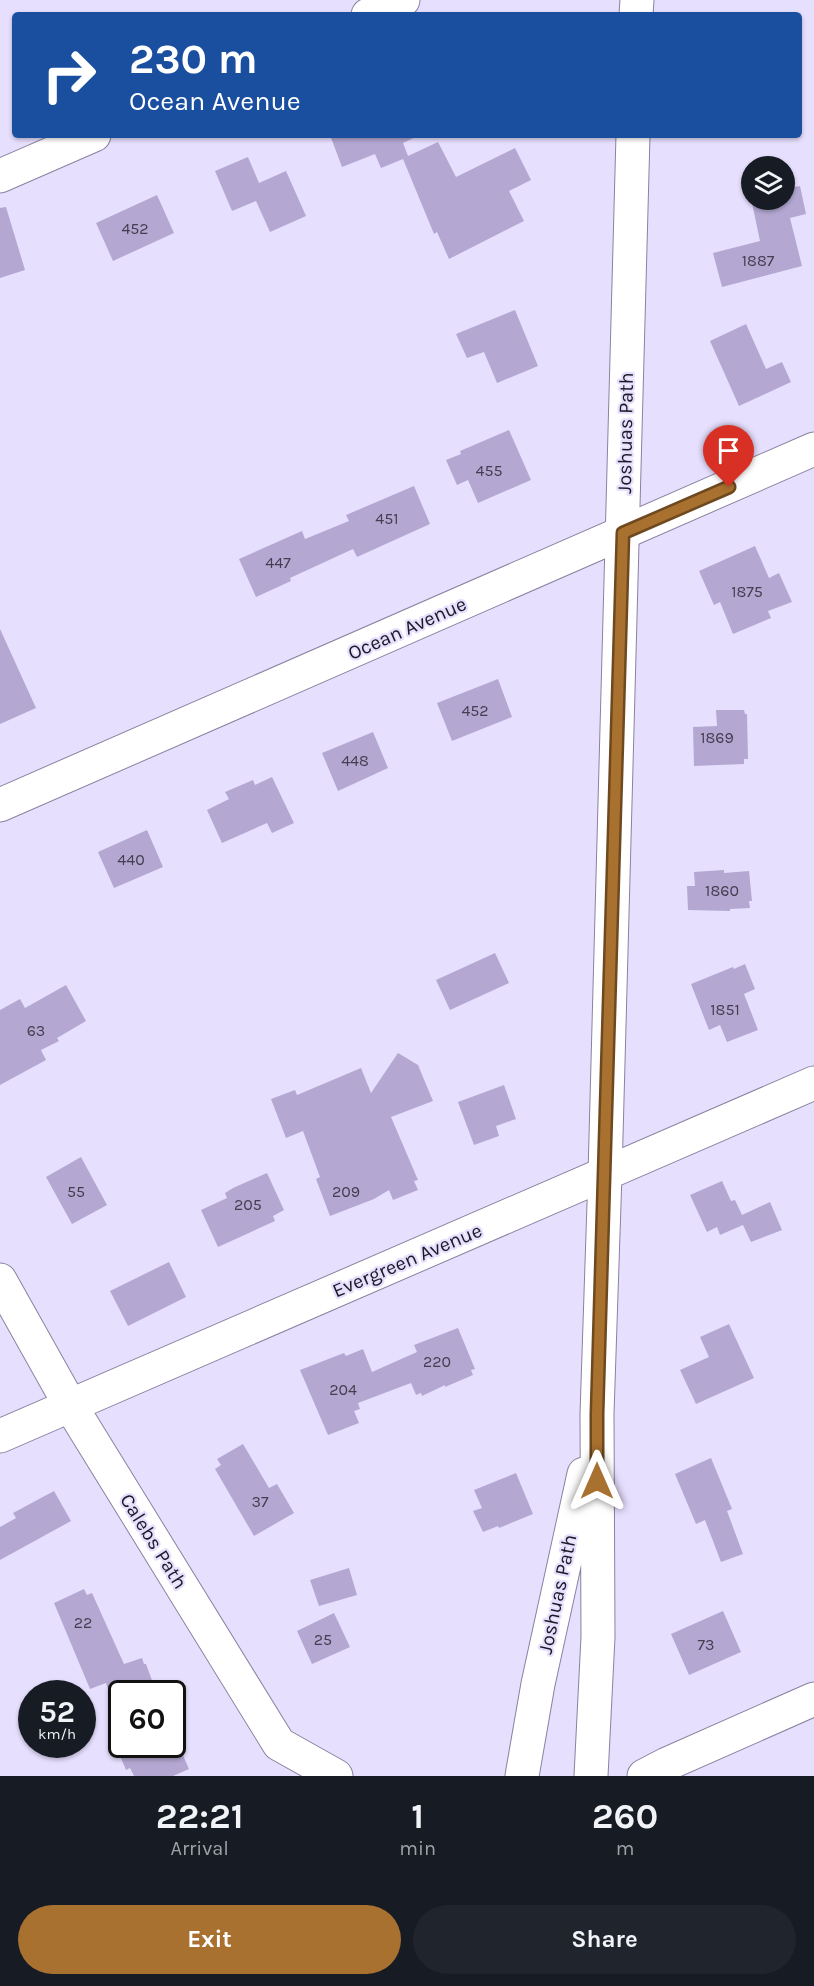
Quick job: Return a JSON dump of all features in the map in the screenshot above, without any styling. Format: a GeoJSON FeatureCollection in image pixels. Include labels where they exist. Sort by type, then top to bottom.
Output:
{"type":"FeatureCollection","features":[{"type":"Feature","properties":{"kind":"street"},"geometry":{"type":"LineString","coordinates":[[375,12],[403,0]]}},
{"type":"Feature","properties":{"kind":"street"},"geometry":{"type":"LineString","coordinates":[[0,176],[87,138]]}},
{"type":"Feature","properties":{"kind":"street","name":"Joshuas Path"},"geometry":{"type":"LineString","coordinates":[[591,1776],[598,1637],[597,1414],[633,138]]}},
{"type":"Feature","properties":{"kind":"street","name":"Ocean Avenue"},"geometry":{"type":"LineString","coordinates":[[0,805],[814,449]]}},
{"type":"Feature","properties":{"kind":"street","name":"Evergreen Avenue"},"geometry":{"type":"LineString","coordinates":[[0,1436],[814,1083]]}},
{"type":"Feature","properties":{"kind":"street","name":"Calebs Path"},"geometry":{"type":"LineString","coordinates":[[0,1280],[70,1405],[279,1744],[336,1776]]}},
{"type":"Feature","properties":{"kind":"street","name":"Joshuas Path"},"geometry":{"type":"LineString","coordinates":[[522,1776],[538,1684],[597,1414]]}},
{"type":"Feature","properties":{"kind":"street"},"geometry":{"type":"LineString","coordinates":[[645,1776],[667,1764],[814,1700]]}},
{"type":"Feature","properties":{"kind":"building"},"geometry":{"type":"Polygon","coordinates":[[[331,138],[414,138],[403,143],[408,156],[438,142],[456,177],[515,148],[531,180],[509,191],[524,221],[449,259],[437,232],[434,234],[403,159],[381,168],[375,154],[342,167],[331,138]]]}},
{"type":"Feature","properties":{"kind":"building"},"geometry":{"type":"Polygon","coordinates":[[[248,157],[259,183],[286,171],[306,216],[270,232],[256,201],[232,211],[215,171],[248,157]]]}},
{"type":"Feature","properties":{"kind":"building"},"geometry":{"type":"Polygon","coordinates":[[[800,186],[806,214],[790,218],[802,266],[722,287],[713,253],[760,241],[753,210],[795,210],[795,187],[800,186]]]}},
{"type":"Feature","properties":{"kind":"building"},"geometry":{"type":"Polygon","coordinates":[[[157,195],[174,233],[113,261],[96,223],[157,195]]]}},
{"type":"Feature","properties":{"kind":"building"},"geometry":{"type":"Polygon","coordinates":[[[6,207],[25,270],[0,278],[0,208],[6,207]]]}},
{"type":"Feature","properties":{"kind":"building"},"geometry":{"type":"Polygon","coordinates":[[[515,310],[538,366],[497,383],[484,352],[467,358],[456,334],[515,310]]]}},
{"type":"Feature","properties":{"kind":"building"},"geometry":{"type":"Polygon","coordinates":[[[746,324],[766,369],[782,362],[791,382],[739,406],[710,341],[746,324]]]}},
{"type":"Feature","properties":{"kind":"building"},"geometry":{"type":"Polygon","coordinates":[[[509,430],[531,480],[478,503],[468,480],[457,485],[446,460],[461,454],[460,451],[509,430]]]}},
{"type":"Feature","properties":{"kind":"building"},"geometry":{"type":"Polygon","coordinates":[[[414,486],[430,524],[357,557],[353,549],[290,578],[291,581],[256,597],[239,559],[302,531],[305,539],[349,521],[346,515],[414,486]]]}},
{"type":"Feature","properties":{"kind":"building"},"geometry":{"type":"Polygon","coordinates":[[[755,546],[769,578],[779,573],[792,602],[768,611],[771,618],[733,634],[720,602],[714,605],[699,571],[755,546]]]}},
{"type":"Feature","properties":{"kind":"building"},"geometry":{"type":"Polygon","coordinates":[[[0,629],[36,708],[0,724],[0,629]]]}},
{"type":"Feature","properties":{"kind":"building"},"geometry":{"type":"Polygon","coordinates":[[[498,679],[512,717],[452,741],[437,703],[498,679]]]}},
{"type":"Feature","properties":{"kind":"building"},"geometry":{"type":"Polygon","coordinates":[[[716,710],[744,710],[747,714],[748,759],[744,759],[744,764],[694,766],[693,727],[717,726],[716,710]]]}},
{"type":"Feature","properties":{"kind":"building"},"geometry":{"type":"Polygon","coordinates":[[[373,732],[388,768],[338,791],[322,753],[373,732]]]}},
{"type":"Feature","properties":{"kind":"building"},"geometry":{"type":"Polygon","coordinates":[[[272,777],[294,823],[272,833],[267,823],[222,843],[207,810],[229,799],[225,792],[253,780],[255,785],[272,777]]]}},
{"type":"Feature","properties":{"kind":"building"},"geometry":{"type":"Polygon","coordinates":[[[147,830],[163,867],[114,888],[98,852],[147,830]]]}},
{"type":"Feature","properties":{"kind":"building"},"geometry":{"type":"Polygon","coordinates":[[[724,870],[724,873],[749,871],[752,901],[749,901],[750,908],[730,909],[730,911],[688,910],[687,886],[695,886],[694,872],[724,870]]]}},
{"type":"Feature","properties":{"kind":"building"},"geometry":{"type":"Polygon","coordinates":[[[495,953],[509,983],[450,1010],[436,980],[495,953]]]}},
{"type":"Feature","properties":{"kind":"building"},"geometry":{"type":"Polygon","coordinates":[[[745,964],[755,989],[744,994],[758,1030],[727,1042],[720,1025],[709,1030],[691,984],[745,964]]]}},
{"type":"Feature","properties":{"kind":"building"},"geometry":{"type":"Polygon","coordinates":[[[66,985],[86,1021],[57,1038],[59,1041],[41,1050],[46,1060],[0,1085],[0,1010],[20,999],[25,1008],[66,985]]]}},
{"type":"Feature","properties":{"kind":"building"},"geometry":{"type":"Polygon","coordinates":[[[398,1053],[418,1065],[433,1101],[391,1117],[418,1180],[414,1181],[418,1190],[393,1200],[389,1190],[374,1199],[330,1216],[316,1179],[320,1177],[303,1131],[286,1138],[271,1099],[295,1090],[297,1095],[361,1068],[371,1093],[398,1053]]]}},
{"type":"Feature","properties":{"kind":"building"},"geometry":{"type":"Polygon","coordinates":[[[504,1085],[516,1119],[496,1126],[499,1136],[474,1145],[458,1102],[504,1085]]]}},
{"type":"Feature","properties":{"kind":"building"},"geometry":{"type":"Polygon","coordinates":[[[81,1157],[107,1205],[72,1224],[46,1177],[81,1157]]]}},
{"type":"Feature","properties":{"kind":"building"},"geometry":{"type":"Polygon","coordinates":[[[267,1173],[284,1210],[273,1216],[275,1221],[218,1247],[201,1210],[227,1198],[225,1193],[233,1188],[267,1173]]]}},
{"type":"Feature","properties":{"kind":"building"},"geometry":{"type":"Polygon","coordinates":[[[722,1181],[731,1201],[735,1200],[742,1215],[770,1202],[782,1230],[751,1242],[743,1225],[720,1235],[717,1227],[707,1232],[690,1195],[722,1181]]]}},
{"type":"Feature","properties":{"kind":"building"},"geometry":{"type":"Polygon","coordinates":[[[169,1262],[186,1297],[128,1326],[110,1291],[169,1262]]]}},
{"type":"Feature","properties":{"kind":"building"},"geometry":{"type":"Polygon","coordinates":[[[729,1324],[754,1378],[696,1404],[680,1370],[709,1357],[700,1337],[729,1324]]]}},
{"type":"Feature","properties":{"kind":"building"},"geometry":{"type":"Polygon","coordinates":[[[458,1328],[475,1369],[471,1370],[473,1375],[422,1396],[421,1393],[416,1395],[411,1383],[358,1403],[360,1409],[354,1411],[359,1423],[328,1435],[300,1370],[344,1353],[346,1356],[363,1349],[372,1372],[417,1352],[414,1345],[458,1328]]]}},
{"type":"Feature","properties":{"kind":"building"},"geometry":{"type":"Polygon","coordinates":[[[243,1444],[269,1488],[277,1484],[294,1513],[254,1536],[215,1469],[221,1465],[217,1459],[243,1444]]]}},
{"type":"Feature","properties":{"kind":"building"},"geometry":{"type":"Polygon","coordinates":[[[711,1458],[732,1509],[727,1511],[743,1554],[721,1562],[705,1520],[696,1524],[675,1474],[711,1458]]]}},
{"type":"Feature","properties":{"kind":"building"},"geometry":{"type":"Polygon","coordinates":[[[516,1473],[533,1514],[483,1532],[473,1511],[482,1508],[474,1490],[516,1473]]]}},
{"type":"Feature","properties":{"kind":"building"},"geometry":{"type":"Polygon","coordinates":[[[54,1491],[71,1521],[0,1560],[0,1527],[16,1518],[13,1513],[54,1491]]]}},
{"type":"Feature","properties":{"kind":"building"},"geometry":{"type":"Polygon","coordinates":[[[349,1568],[357,1595],[319,1606],[310,1580],[349,1568]]]}},
{"type":"Feature","properties":{"kind":"building"},"geometry":{"type":"Polygon","coordinates":[[[84,1589],[87,1595],[92,1593],[124,1664],[142,1658],[152,1680],[108,1680],[108,1688],[106,1683],[96,1687],[96,1680],[86,1680],[54,1603],[84,1589]]]}},
{"type":"Feature","properties":{"kind":"building"},"geometry":{"type":"Polygon","coordinates":[[[723,1611],[741,1652],[689,1675],[671,1634],[723,1611]]]}},
{"type":"Feature","properties":{"kind":"building"},"geometry":{"type":"Polygon","coordinates":[[[334,1613],[350,1647],[312,1664],[297,1631],[334,1613]]]}},
{"type":"Feature","properties":{"kind":"building"},"geometry":{"type":"Polygon","coordinates":[[[121,1758],[184,1758],[189,1769],[173,1776],[134,1776],[130,1768],[126,1770],[121,1758]]]}},
{"type":"Feature","properties":{"kind":"route"},"geometry":{"type":"LineString","coordinates":[[597,1481],[597,1414],[623,533],[729,487]]}}]}
